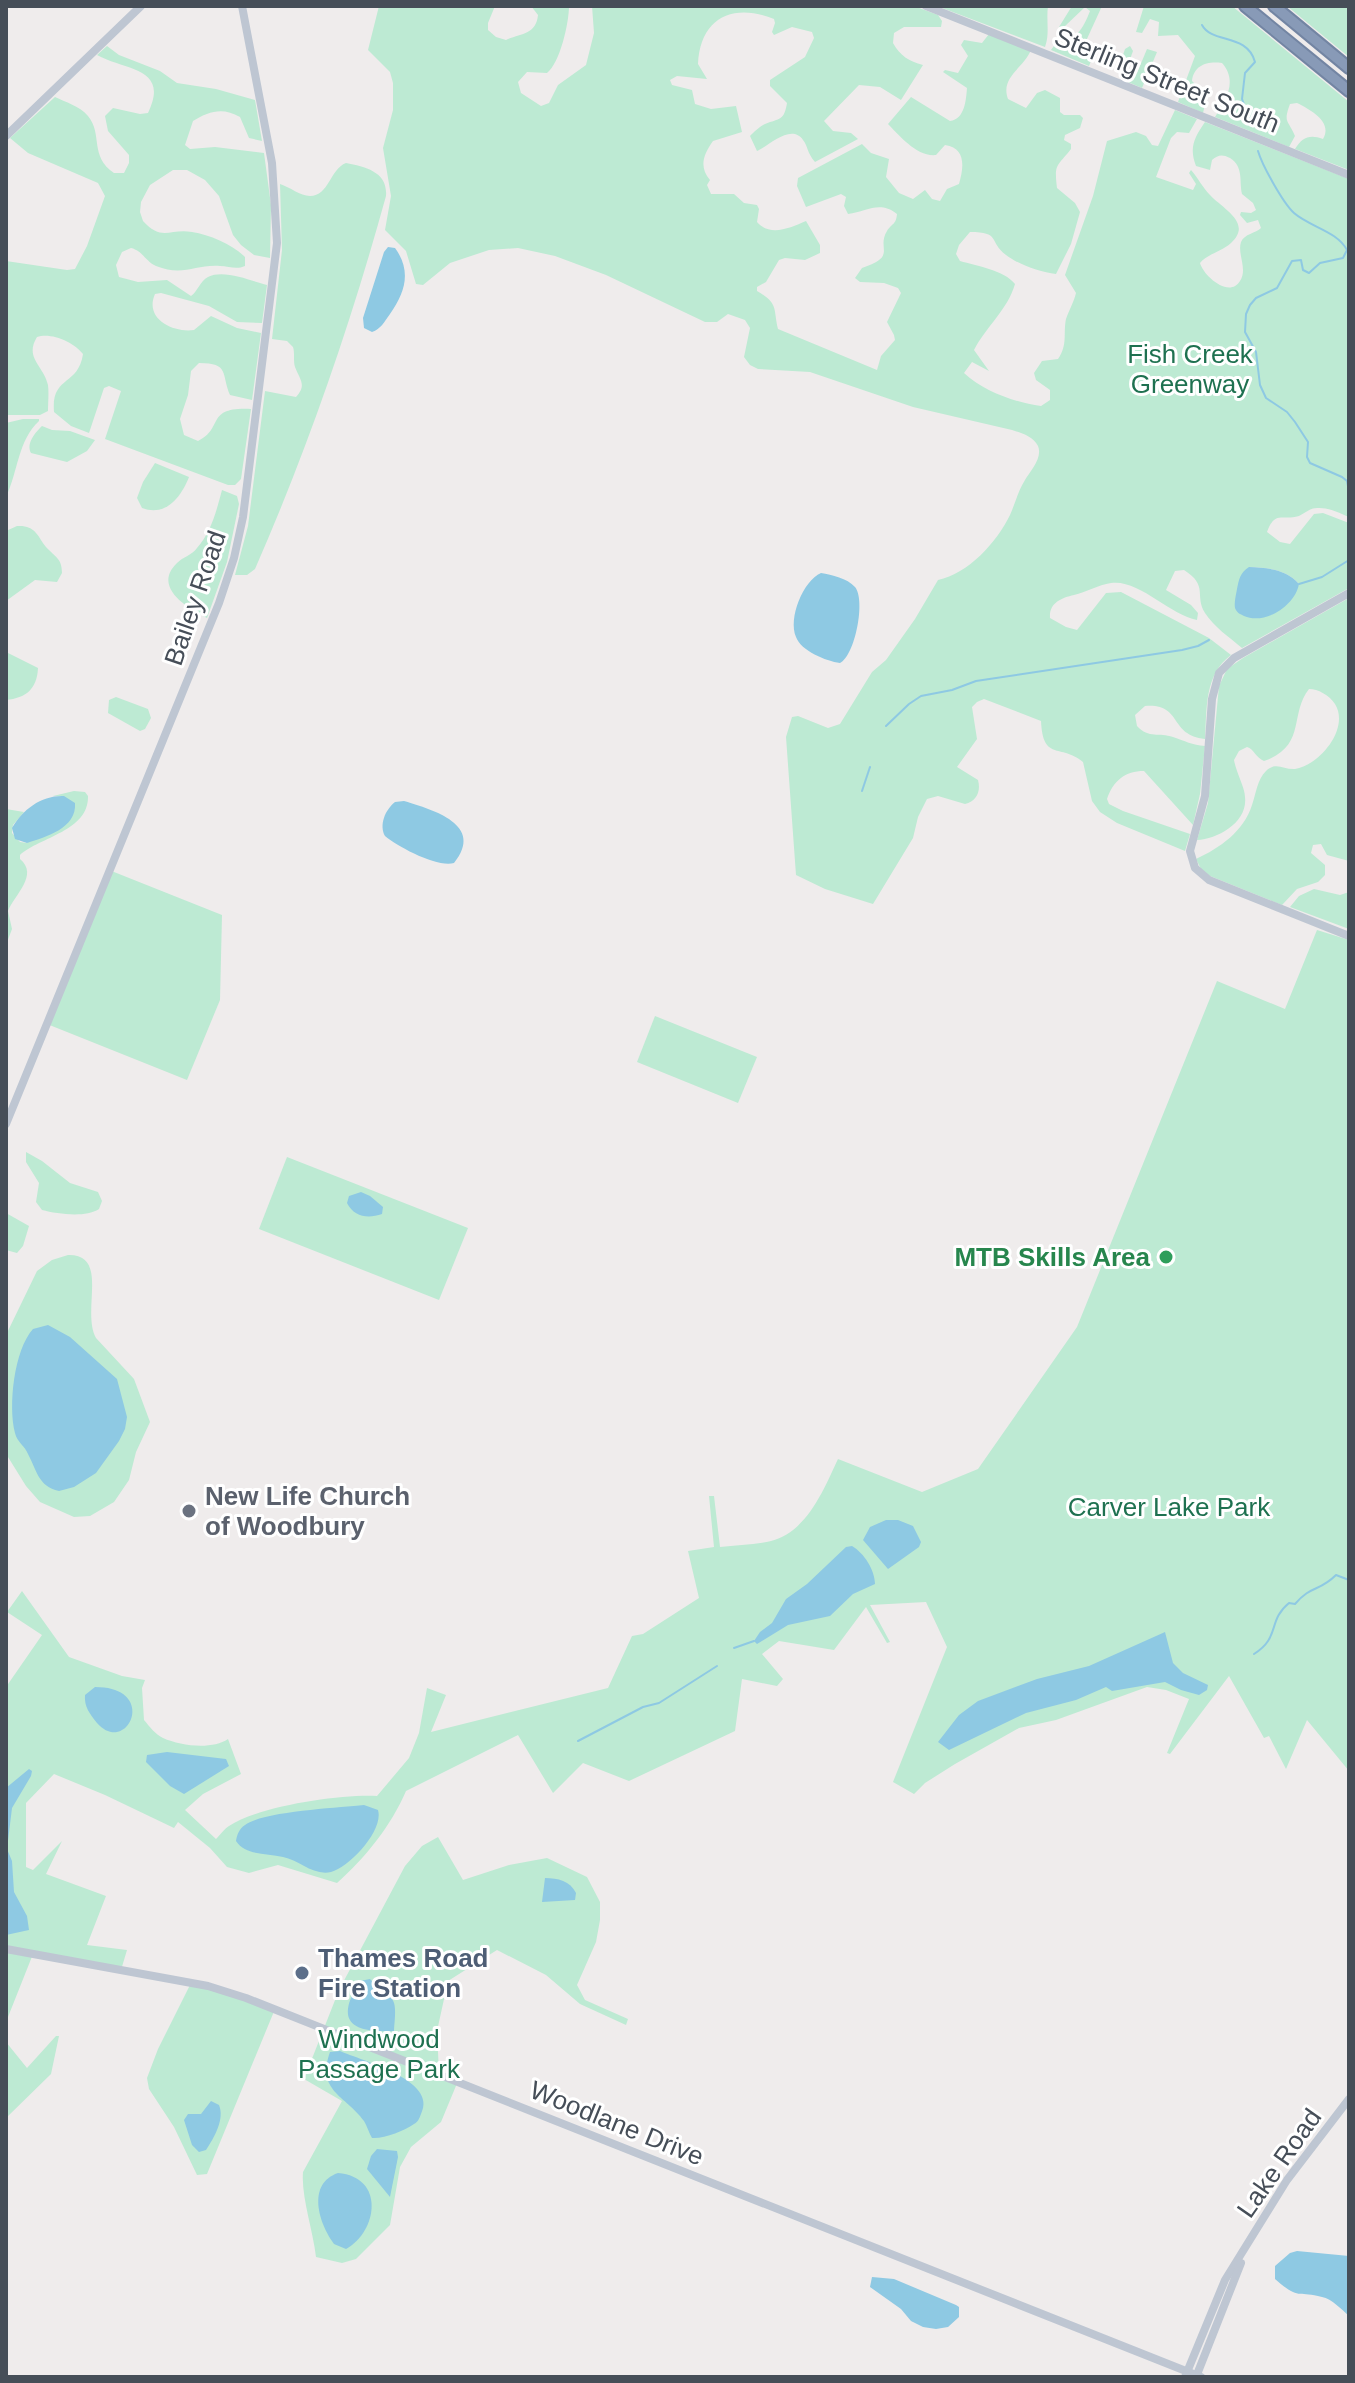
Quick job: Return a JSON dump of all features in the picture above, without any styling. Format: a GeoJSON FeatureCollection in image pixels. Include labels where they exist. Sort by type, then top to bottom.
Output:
{"type":"FeatureCollection","features":[{"type":"Feature","properties":{"kind":"highway"},"geometry":{"type":"LineString","coordinates":[[1245,6],[1349,91]]}},
{"type":"Feature","properties":{"kind":"highway"},"geometry":{"type":"LineString","coordinates":[[1274,6],[1349,68]]}},
{"type":"Feature","properties":{"kind":"street"},"geometry":{"type":"LineString","coordinates":[[6,136],[141,6]]}},
{"type":"Feature","properties":{"kind":"street","name":"Bailey Road"},"geometry":{"type":"LineString","coordinates":[[6,1124],[219,603],[239,539],[265,346],[277,228],[271,157],[242,6]]}},
{"type":"Feature","properties":{"kind":"street","name":"Sterling Street South"},"geometry":{"type":"LineString","coordinates":[[926,6],[1349,175]]}},
{"type":"Feature","properties":{"kind":"street"},"geometry":{"type":"LineString","coordinates":[[1349,593],[1234,658],[1220,672],[1211,705],[1205,796],[1190,851],[1192,863],[1209,880],[1349,936]]}},
{"type":"Feature","properties":{"kind":"street","name":"Woodlane Drive"},"geometry":{"type":"LineString","coordinates":[[6,1949],[208,1986],[246,1998],[1193,2376]]}},
{"type":"Feature","properties":{"kind":"street","name":"Lake Road"},"geometry":{"type":"LineString","coordinates":[[1193,2376],[1225,2280],[1287,2180],[1349,2099]]}},
{"type":"Feature","properties":{"kind":"green space","name":"Fish Creek Greenway"},"geometry":{"type":"Polygon","coordinates":[[[379,6],[495,6],[488,30],[506,40],[531,30],[537,22],[538,15],[531,6],[569,6],[563,42],[552,68],[547,73],[527,72],[518,82],[521,93],[541,106],[549,103],[558,85],[586,65],[594,33],[592,6],[914,6],[938,15],[942,21],[941,27],[904,27],[894,33],[893,43],[899,51],[909,60],[923,65],[901,100],[880,87],[859,85],[824,121],[833,131],[851,133],[858,139],[815,162],[798,135],[780,137],[757,151],[750,136],[763,125],[783,116],[787,103],[770,86],[770,80],[805,57],[814,38],[812,32],[792,27],[774,35],[774,19],[745,12],[732,14],[712,25],[700,48],[698,64],[707,79],[677,76],[670,80],[672,85],[692,90],[695,104],[711,109],[736,106],[742,132],[713,141],[705,156],[703,166],[710,180],[707,185],[711,194],[734,194],[744,203],[757,205],[757,222],[768,229],[780,230],[806,221],[820,245],[820,253],[805,260],[779,260],[766,282],[757,287],[757,291],[772,303],[778,329],[877,370],[881,356],[895,340],[887,322],[901,293],[898,288],[884,283],[860,282],[855,278],[862,268],[883,256],[884,237],[897,214],[879,207],[848,214],[844,206],[846,197],[841,194],[806,207],[797,186],[798,178],[862,144],[871,153],[889,159],[886,177],[899,193],[913,199],[925,190],[932,199],[940,201],[947,189],[959,184],[962,171],[960,154],[945,145],[936,155],[922,153],[888,124],[911,97],[950,121],[959,117],[964,108],[967,88],[943,72],[958,73],[968,56],[961,45],[964,40],[982,43],[989,34],[1031,50],[1007,85],[1008,99],[1026,108],[1037,93],[1045,90],[1060,98],[1060,112],[1064,115],[1080,115],[1083,118],[1080,128],[1065,135],[1064,140],[1071,144],[1071,149],[1058,166],[1056,174],[1057,188],[1075,203],[1080,212],[1071,244],[1056,274],[1030,268],[1011,259],[986,234],[970,232],[956,254],[960,261],[997,272],[1015,284],[1007,302],[974,350],[989,371],[972,362],[964,373],[1000,395],[1041,406],[1050,400],[1050,390],[1036,380],[1034,373],[1042,361],[1058,359],[1063,349],[1066,319],[1076,293],[1065,275],[1093,196],[1107,141],[1136,132],[1158,146],[1175,110],[1197,119],[1189,133],[1177,132],[1171,138],[1156,177],[1193,190],[1196,184],[1189,173],[1191,170],[1207,192],[1234,217],[1239,229],[1237,236],[1200,263],[1211,279],[1223,286],[1235,286],[1240,281],[1243,267],[1241,242],[1261,228],[1258,220],[1247,223],[1240,215],[1241,212],[1256,210],[1242,194],[1239,170],[1234,162],[1220,156],[1212,160],[1210,170],[1196,166],[1194,143],[1205,122],[1349,179],[1349,517],[1329,509],[1314,508],[1299,516],[1276,519],[1267,532],[1280,542],[1290,544],[1314,514],[1323,513],[1349,523],[1349,588],[1242,648],[1209,618],[1202,607],[1199,586],[1184,570],[1175,571],[1166,590],[1191,605],[1198,613],[1197,620],[1122,583],[1106,584],[1065,598],[1054,605],[1050,613],[1050,618],[1077,630],[1106,593],[1121,592],[1209,638],[1231,655],[1222,663],[1211,682],[1205,739],[1185,732],[1171,714],[1157,706],[1145,706],[1135,715],[1137,726],[1146,732],[1205,746],[1193,825],[1144,771],[1121,778],[1107,799],[1109,804],[1123,811],[1190,834],[1185,851],[1117,823],[1100,812],[1092,801],[1083,762],[1049,747],[1042,734],[1041,721],[984,699],[972,707],[977,739],[957,767],[978,780],[977,795],[965,804],[938,796],[927,799],[913,838],[873,904],[825,889],[796,875],[786,737],[792,717],[798,716],[828,728],[840,724],[872,672],[886,660],[915,619],[938,580],[971,564],[997,536],[1037,460],[1038,446],[1030,437],[1012,430],[913,407],[810,372],[758,369],[744,357],[750,328],[745,320],[728,314],[717,322],[705,322],[606,275],[555,256],[518,248],[489,250],[450,263],[423,285],[416,284],[406,251],[385,230],[391,196],[383,148],[393,110],[393,83],[390,72],[368,50],[379,6]],[[1249,567],[1271,615],[1288,603],[1299,584],[1294,579],[1282,572],[1249,567]]]}},
{"type":"Feature","properties":{"kind":"green space"},"geometry":{"type":"Polygon","coordinates":[[[937,6],[1048,6],[1045,47],[937,6]]]}},
{"type":"Feature","properties":{"kind":"green space"},"geometry":{"type":"Polygon","coordinates":[[[1072,6],[1102,6],[1086,41],[1094,53],[1089,66],[1051,50],[1056,43],[1074,37],[1090,11],[1085,7],[1064,27],[1059,27],[1072,6]]]}},
{"type":"Feature","properties":{"kind":"green space"},"geometry":{"type":"Polygon","coordinates":[[[1144,6],[1232,6],[1349,102],[1349,170],[1295,149],[1304,139],[1323,139],[1325,133],[1319,117],[1297,103],[1290,104],[1287,115],[1295,136],[1289,147],[1215,117],[1230,84],[1222,63],[1202,65],[1193,76],[1192,81],[1207,96],[1203,113],[1178,102],[1195,56],[1178,35],[1158,36],[1159,22],[1150,19],[1142,33],[1136,32],[1144,6]]]}},
{"type":"Feature","properties":{"kind":"green space"},"geometry":{"type":"Polygon","coordinates":[[[1287,6],[1349,6],[1349,57],[1287,6]]]}},
{"type":"Feature","properties":{"kind":"green space"},"geometry":{"type":"Polygon","coordinates":[[[107,46],[119,55],[160,71],[177,83],[216,89],[255,100],[262,141],[249,138],[240,117],[228,112],[216,112],[193,121],[185,145],[190,149],[215,147],[264,153],[271,205],[270,258],[254,255],[241,245],[233,235],[219,196],[205,180],[187,170],[173,170],[150,185],[141,202],[143,221],[161,233],[192,232],[220,241],[245,257],[245,266],[166,269],[152,264],[131,248],[122,252],[116,265],[119,277],[138,282],[167,280],[191,296],[205,279],[214,275],[238,276],[267,285],[262,323],[237,322],[209,306],[161,293],[155,294],[153,303],[157,317],[170,327],[194,330],[211,316],[237,328],[261,333],[252,400],[230,395],[223,371],[216,365],[199,363],[191,371],[188,395],[180,419],[184,435],[198,441],[227,411],[251,409],[241,479],[235,485],[105,439],[121,391],[109,386],[104,388],[89,433],[71,426],[54,412],[57,392],[76,372],[83,354],[62,339],[37,337],[34,344],[34,356],[48,385],[48,411],[40,415],[6,415],[6,261],[75,269],[105,196],[98,183],[28,153],[10,138],[55,97],[88,116],[106,166],[114,173],[124,173],[129,155],[108,131],[105,116],[113,108],[148,113],[153,87],[142,73],[97,55],[107,46]]]}},
{"type":"Feature","properties":{"kind":"green space"},"geometry":{"type":"Polygon","coordinates":[[[1130,46],[1133,51],[1126,70],[1132,75],[1137,73],[1147,49],[1157,52],[1142,88],[1123,80],[1122,58],[1125,49],[1130,46]]]}},
{"type":"Feature","properties":{"kind":"green space"},"geometry":{"type":"Polygon","coordinates":[[[346,163],[368,169],[379,176],[386,188],[386,196],[343,338],[293,478],[255,569],[247,575],[235,575],[248,526],[265,391],[296,397],[302,386],[294,365],[293,347],[287,341],[272,339],[282,250],[280,184],[302,195],[316,195],[346,163]]]}},
{"type":"Feature","properties":{"kind":"green space"},"geometry":{"type":"Polygon","coordinates":[[[23,419],[39,421],[22,447],[6,497],[6,423],[23,419]]]}},
{"type":"Feature","properties":{"kind":"green space"},"geometry":{"type":"Polygon","coordinates":[[[42,426],[95,440],[87,451],[67,462],[31,453],[30,442],[42,426]]]}},
{"type":"Feature","properties":{"kind":"green space"},"geometry":{"type":"Polygon","coordinates":[[[155,463],[189,477],[172,503],[151,510],[142,508],[137,498],[155,463]]]}},
{"type":"Feature","properties":{"kind":"green space"},"geometry":{"type":"Polygon","coordinates":[[[222,490],[237,496],[239,504],[227,562],[207,618],[182,603],[170,588],[168,580],[177,563],[195,550],[206,535],[222,490]]]}},
{"type":"Feature","properties":{"kind":"green space"},"geometry":{"type":"Polygon","coordinates":[[[17,526],[28,527],[35,532],[59,561],[62,573],[57,582],[35,580],[6,601],[6,531],[17,526]]]}},
{"type":"Feature","properties":{"kind":"green space"},"geometry":{"type":"Polygon","coordinates":[[[1349,598],[1349,861],[1327,855],[1321,844],[1313,845],[1311,853],[1325,865],[1325,875],[1318,882],[1297,889],[1282,905],[1210,876],[1201,869],[1196,859],[1214,850],[1237,831],[1248,814],[1266,771],[1277,766],[1295,769],[1305,766],[1323,753],[1336,734],[1339,714],[1330,698],[1320,691],[1309,689],[1292,738],[1277,755],[1264,761],[1247,747],[1239,751],[1234,760],[1245,793],[1242,814],[1222,833],[1197,840],[1208,803],[1219,686],[1227,669],[1243,658],[1349,598]]]}},
{"type":"Feature","properties":{"kind":"green space"},"geometry":{"type":"Polygon","coordinates":[[[6,652],[38,668],[29,691],[6,700],[6,652]]]}},
{"type":"Feature","properties":{"kind":"green space"},"geometry":{"type":"Polygon","coordinates":[[[116,697],[148,709],[151,718],[145,729],[140,731],[108,713],[109,700],[116,697]]]}},
{"type":"Feature","properties":{"kind":"green space"},"geometry":{"type":"Polygon","coordinates":[[[85,792],[88,796],[81,817],[62,832],[20,855],[27,871],[26,878],[8,911],[12,929],[6,945],[6,809],[24,812],[13,825],[12,833],[20,842],[27,843],[64,796],[53,796],[85,792]]]}},
{"type":"Feature","properties":{"kind":"green space"},"geometry":{"type":"Polygon","coordinates":[[[109,870],[222,915],[220,1000],[187,1080],[47,1024],[109,870]]]}},
{"type":"Feature","properties":{"kind":"green space"},"geometry":{"type":"Polygon","coordinates":[[[1314,889],[1340,895],[1349,892],[1349,929],[1290,907],[1299,896],[1314,889]]]}},
{"type":"Feature","properties":{"kind":"green space","name":"Carver Lake Park"},"geometry":{"type":"Polygon","coordinates":[[[1317,930],[1349,940],[1349,1771],[1307,1720],[1286,1769],[1269,1736],[1264,1738],[1229,1676],[1170,1754],[1167,1753],[1189,1699],[1147,1687],[1056,1720],[1019,1728],[955,1764],[914,1794],[893,1782],[947,1647],[926,1602],[870,1605],[890,1642],[887,1643],[866,1607],[834,1650],[779,1641],[762,1654],[783,1679],[777,1686],[742,1679],[735,1731],[629,1781],[583,1763],[553,1793],[518,1735],[406,1791],[376,1841],[337,1883],[278,1865],[249,1873],[227,1867],[210,1848],[178,1822],[174,1828],[54,1774],[26,1803],[26,1867],[33,1870],[62,1841],[46,1874],[106,1896],[87,1945],[127,1950],[121,1970],[33,1954],[6,2022],[6,1687],[42,1635],[7,1612],[22,1591],[69,1657],[122,1676],[145,1680],[142,1688],[144,1720],[158,1735],[170,1741],[196,1746],[214,1745],[228,1739],[241,1774],[203,1794],[185,1810],[216,1839],[227,1827],[242,1819],[280,1807],[322,1799],[377,1796],[409,1758],[419,1733],[427,1688],[446,1695],[431,1732],[608,1688],[632,1636],[643,1634],[699,1598],[688,1551],[714,1547],[709,1496],[714,1496],[720,1547],[752,1544],[771,1541],[795,1529],[813,1508],[838,1459],[922,1492],[978,1469],[1077,1327],[1217,981],[1285,1009],[1317,930]]]}},
{"type":"Feature","properties":{"kind":"green space"},"geometry":{"type":"Polygon","coordinates":[[[655,1016],[757,1057],[738,1103],[637,1062],[655,1016]]]}},
{"type":"Feature","properties":{"kind":"green space"},"geometry":{"type":"Polygon","coordinates":[[[26,1152],[70,1183],[98,1192],[102,1201],[99,1209],[79,1214],[42,1210],[36,1202],[39,1183],[26,1162],[26,1152]]]}},
{"type":"Feature","properties":{"kind":"green space"},"geometry":{"type":"Polygon","coordinates":[[[287,1157],[468,1228],[439,1300],[259,1229],[287,1157]]]}},
{"type":"Feature","properties":{"kind":"green space"},"geometry":{"type":"Polygon","coordinates":[[[6,1213],[29,1226],[23,1246],[17,1253],[6,1250],[6,1213]]]}},
{"type":"Feature","properties":{"kind":"green space"},"geometry":{"type":"Polygon","coordinates":[[[68,1255],[81,1257],[88,1264],[92,1286],[92,1327],[96,1338],[134,1379],[150,1422],[136,1452],[129,1480],[114,1502],[90,1516],[74,1517],[40,1502],[26,1486],[6,1452],[6,1335],[37,1271],[52,1260],[68,1255]]]}},
{"type":"Feature","properties":{"kind":"green space","name":"Windwood Passage Park"},"geometry":{"type":"Polygon","coordinates":[[[438,1837],[463,1880],[509,1865],[547,1858],[587,1877],[600,1902],[600,1920],[596,1942],[577,1985],[585,2000],[628,2019],[626,2025],[580,2004],[546,1975],[497,1950],[448,1981],[437,2031],[439,2073],[458,2081],[441,2122],[411,2147],[400,2167],[390,2225],[356,2259],[342,2263],[316,2257],[303,2172],[342,2101],[304,2079],[339,1990],[405,1866],[422,1846],[438,1837]]]}},
{"type":"Feature","properties":{"kind":"green space"},"geometry":{"type":"Polygon","coordinates":[[[191,1983],[275,2009],[207,2174],[197,2175],[174,2127],[149,2089],[147,2078],[191,1983]]]}},
{"type":"Feature","properties":{"kind":"green space"},"geometry":{"type":"Polygon","coordinates":[[[59,2036],[51,2074],[6,2118],[6,2042],[27,2068],[59,2036]]]}},
{"type":"Feature","properties":{"kind":"water"},"geometry":{"type":"Polygon","coordinates":[[[388,247],[395,248],[404,265],[403,290],[382,325],[372,332],[364,328],[363,318],[388,247]]]}},
{"type":"Feature","properties":{"kind":"water"},"geometry":{"type":"Polygon","coordinates":[[[1249,567],[1276,570],[1294,579],[1299,584],[1292,600],[1270,616],[1252,618],[1239,613],[1235,606],[1238,585],[1249,567]]]}},
{"type":"Feature","properties":{"kind":"water"},"geometry":{"type":"Polygon","coordinates":[[[821,573],[848,581],[858,594],[859,615],[854,639],[840,663],[808,651],[799,642],[794,629],[803,592],[821,573]]]}},
{"type":"Feature","properties":{"kind":"water"},"geometry":{"type":"Polygon","coordinates":[[[64,796],[75,803],[74,812],[66,825],[27,843],[15,839],[12,828],[27,809],[48,798],[64,796]]]}},
{"type":"Feature","properties":{"kind":"water"},"geometry":{"type":"Polygon","coordinates":[[[404,801],[441,815],[460,829],[462,850],[454,863],[429,860],[385,836],[383,823],[386,813],[395,802],[404,801]]]}},
{"type":"Feature","properties":{"kind":"water"},"geometry":{"type":"Polygon","coordinates":[[[361,1192],[383,1207],[382,1214],[362,1216],[350,1208],[347,1203],[349,1196],[361,1192]]]}},
{"type":"Feature","properties":{"kind":"water"},"geometry":{"type":"Polygon","coordinates":[[[48,1325],[70,1337],[117,1379],[127,1417],[119,1441],[96,1473],[74,1487],[59,1491],[47,1486],[39,1477],[16,1436],[12,1408],[17,1364],[26,1338],[33,1329],[48,1325]]]}},
{"type":"Feature","properties":{"kind":"water"},"geometry":{"type":"Polygon","coordinates":[[[886,1520],[898,1520],[913,1526],[921,1542],[919,1547],[888,1569],[863,1540],[870,1527],[886,1520]]]}},
{"type":"Feature","properties":{"kind":"water"},"geometry":{"type":"Polygon","coordinates":[[[852,1546],[868,1562],[875,1584],[853,1594],[830,1616],[788,1625],[757,1644],[754,1641],[772,1623],[786,1599],[807,1584],[846,1547],[852,1546]]]}},
{"type":"Feature","properties":{"kind":"water"},"geometry":{"type":"Polygon","coordinates":[[[1165,1632],[1173,1663],[1183,1673],[1208,1685],[1207,1690],[1199,1695],[1165,1682],[1112,1691],[1106,1687],[1076,1700],[1026,1713],[949,1750],[938,1742],[959,1715],[978,1701],[1037,1679],[1089,1666],[1165,1632]]]}},
{"type":"Feature","properties":{"kind":"water"},"geometry":{"type":"Polygon","coordinates":[[[95,1687],[115,1690],[127,1697],[132,1707],[132,1718],[127,1727],[118,1732],[108,1731],[97,1723],[85,1699],[85,1695],[95,1687]]]}},
{"type":"Feature","properties":{"kind":"water"},"geometry":{"type":"Polygon","coordinates":[[[167,1752],[226,1759],[229,1766],[184,1794],[170,1786],[146,1762],[147,1755],[167,1752]]]}},
{"type":"Feature","properties":{"kind":"water"},"geometry":{"type":"Polygon","coordinates":[[[29,1769],[31,1776],[12,1808],[7,1849],[12,1861],[14,1892],[27,1916],[29,1930],[6,1935],[6,1788],[29,1769]]]}},
{"type":"Feature","properties":{"kind":"water"},"geometry":{"type":"Polygon","coordinates":[[[364,1805],[378,1810],[376,1827],[356,1855],[331,1872],[318,1872],[289,1859],[251,1852],[236,1841],[243,1827],[268,1816],[364,1805]]]}},
{"type":"Feature","properties":{"kind":"water"},"geometry":{"type":"Polygon","coordinates":[[[545,1878],[567,1883],[576,1893],[575,1900],[542,1902],[545,1878]]]}},
{"type":"Feature","properties":{"kind":"water"},"geometry":{"type":"Polygon","coordinates":[[[370,1979],[394,2003],[394,2031],[358,2027],[348,2015],[348,2006],[360,1981],[370,1979]]]}},
{"type":"Feature","properties":{"kind":"water"},"geometry":{"type":"Polygon","coordinates":[[[340,2051],[396,2074],[419,2091],[424,2102],[417,2121],[394,2134],[372,2138],[364,2121],[335,2091],[327,2076],[330,2052],[340,2051]]]}},
{"type":"Feature","properties":{"kind":"water"},"geometry":{"type":"Polygon","coordinates":[[[211,2101],[219,2105],[220,2122],[206,2150],[199,2152],[192,2145],[184,2120],[188,2114],[201,2114],[211,2101]]]}},
{"type":"Feature","properties":{"kind":"water"},"geometry":{"type":"Polygon","coordinates":[[[377,2149],[397,2151],[390,2197],[367,2169],[377,2149]]]}},
{"type":"Feature","properties":{"kind":"water"},"geometry":{"type":"Polygon","coordinates":[[[338,2173],[364,2184],[372,2206],[365,2230],[346,2249],[334,2244],[324,2226],[318,2205],[322,2186],[328,2178],[338,2173]]]}},
{"type":"Feature","properties":{"kind":"water"},"geometry":{"type":"Polygon","coordinates":[[[1297,2251],[1349,2256],[1349,2316],[1326,2298],[1294,2293],[1275,2279],[1275,2266],[1297,2251]]]}},
{"type":"Feature","properties":{"kind":"water"},"geometry":{"type":"Polygon","coordinates":[[[872,2277],[894,2279],[956,2305],[959,2307],[959,2317],[948,2327],[923,2327],[911,2321],[901,2309],[870,2287],[872,2277]]]}},
{"type":"Feature","properties":{"kind":"waterway"},"geometry":{"type":"LineString","coordinates":[[1202,25],[1213,35],[1237,43],[1251,53],[1255,62],[1245,73],[1242,99],[1251,122]]}},
{"type":"Feature","properties":{"kind":"waterway"},"geometry":{"type":"LineString","coordinates":[[1258,151],[1273,184],[1289,208],[1300,218],[1337,238],[1347,250],[1343,258],[1320,263],[1309,273],[1303,270],[1301,260],[1292,261],[1277,288],[1256,298],[1250,305],[1245,332],[1256,352],[1260,385],[1266,398],[1287,412],[1295,422],[1308,442],[1307,457],[1310,463],[1342,477],[1347,481],[1349,491]]}},
{"type":"Feature","properties":{"kind":"waterway"},"geometry":{"type":"LineString","coordinates":[[1299,584],[1322,577],[1349,560]]}},
{"type":"Feature","properties":{"kind":"waterway"},"geometry":{"type":"LineString","coordinates":[[886,726],[921,696],[976,681],[1182,650],[1209,640]]}},
{"type":"Feature","properties":{"kind":"waterway"},"geometry":{"type":"LineString","coordinates":[[862,791],[870,767]]}},
{"type":"Feature","properties":{"kind":"waterway"},"geometry":{"type":"LineString","coordinates":[[1254,1654],[1268,1641],[1278,1616],[1289,1603],[1295,1604],[1336,1575],[1349,1580]]}},
{"type":"Feature","properties":{"kind":"waterway"},"geometry":{"type":"LineString","coordinates":[[734,1648],[754,1641]]}},
{"type":"Feature","properties":{"kind":"waterway"},"geometry":{"type":"LineString","coordinates":[[578,1741],[643,1707],[659,1703],[717,1666]]}},
{"type":"Feature","properties":{"kind":"place","name":"MTB Skills Area"},"geometry":{"type":"Point","coordinates":[1166,1257]}},
{"type":"Feature","properties":{"kind":"place","name":"New Life Church of Woodbury"},"geometry":{"type":"Point","coordinates":[189,1511]}},
{"type":"Feature","properties":{"kind":"place","name":"Thames Road Fire Station"},"geometry":{"type":"Point","coordinates":[302,1973]}}]}
